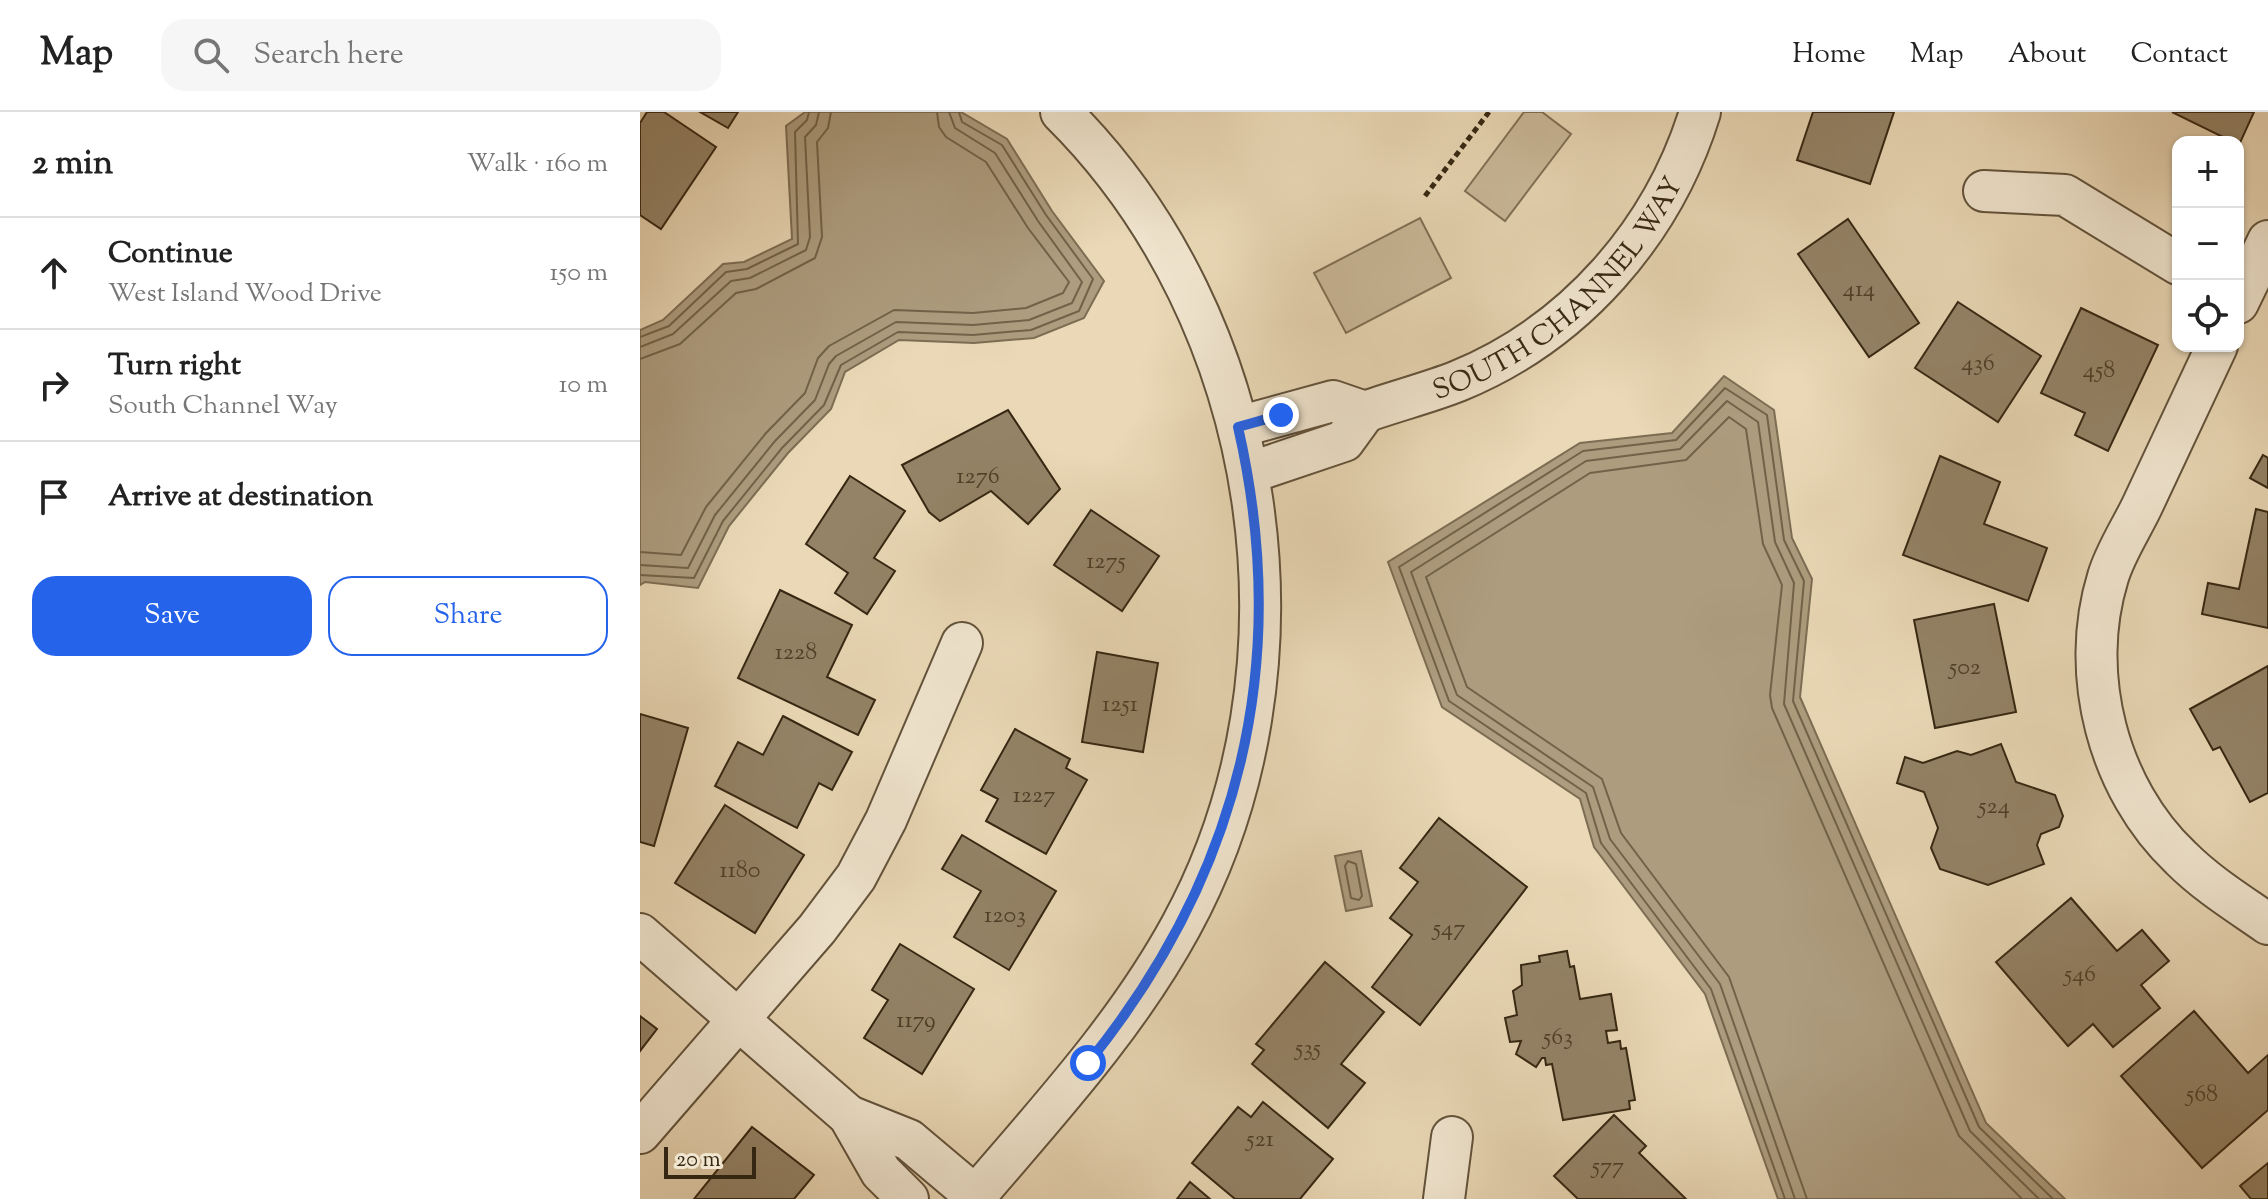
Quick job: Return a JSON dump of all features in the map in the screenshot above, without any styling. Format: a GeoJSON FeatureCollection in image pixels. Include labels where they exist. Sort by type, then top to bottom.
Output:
{"type":"FeatureCollection","features":[{"type":"Feature","properties":{"kind":"street"},"geometry":{"type":"LineString","coordinates":[[849,1116],[909,1140],[975,1198],[1088,1063],[1144,989],[1181,926],[1216,848],[1238,778],[1259,657],[1258,551],[1249,473],[1238,427],[1207,333],[1182,278],[1137,204],[1061,112]]}},
{"type":"Feature","properties":{"kind":"street","name":"SOUTH CHANNEL WAY"},"geometry":{"type":"LineString","coordinates":[[1365,412],[1457,381],[1504,359],[1535,340],[1597,288],[1656,213],[1687,154],[1700,112]]}},
{"type":"Feature","properties":{"kind":"street"},"geometry":{"type":"LineString","coordinates":[[1984,191],[2065,195],[2172,260]]}},
{"type":"Feature","properties":{"kind":"street"},"geometry":{"type":"LineString","coordinates":[[2244,290],[2268,241]]}},
{"type":"Feature","properties":{"kind":"street"},"geometry":{"type":"LineString","coordinates":[[2214,352],[2108,576],[2099,619],[2096,663],[2107,730],[2120,772],[2144,815],[2179,856],[2268,924]]}},
{"type":"Feature","properties":{"kind":"street"},"geometry":{"type":"LineString","coordinates":[[1238,427],[1333,401],[1365,412],[1344,441],[1249,473]]}},
{"type":"Feature","properties":{"kind":"street"},"geometry":{"type":"LineString","coordinates":[[640,1133],[817,929],[856,877],[886,820],[962,643]]}},
{"type":"Feature","properties":{"kind":"street"},"geometry":{"type":"LineString","coordinates":[[640,934],[849,1116],[881,1172],[908,1199]]}},
{"type":"Feature","properties":{"kind":"street"},"geometry":{"type":"LineString","coordinates":[[1444,1199],[1452,1137]]}},
{"type":"Feature","properties":{"kind":"path"},"geometry":{"type":"LineString","coordinates":[[1425,196],[1489,112]]}},
{"type":"Feature","properties":{"kind":"shaded area"},"geometry":{"type":"Polygon","coordinates":[[[1524,112],[1542,112],[1571,134],[1505,221],[1465,191],[1524,112]]]}},
{"type":"Feature","properties":{"kind":"shaded area"},"geometry":{"type":"Polygon","coordinates":[[[1420,218],[1451,278],[1346,333],[1314,273],[1420,218]]]}},
{"type":"Feature","properties":{"kind":"water"},"geometry":{"type":"Polygon","coordinates":[[[805,112],[961,112],[1007,139],[1052,211],[1104,281],[1084,318],[1034,338],[974,343],[899,340],[845,372],[831,409],[788,453],[729,526],[698,588],[645,582],[640,585],[640,330],[663,320],[723,264],[744,262],[792,239],[786,126],[805,112]]]}},
{"type":"Feature","properties":{"kind":"water"},"geometry":{"type":"Polygon","coordinates":[[[1724,376],[1774,410],[1792,538],[1812,579],[1800,697],[1986,1123],[2065,1199],[1778,1199],[1705,994],[1594,847],[1580,799],[1442,707],[1388,562],[1580,443],[1672,433],[1724,376]]]}},
{"type":"Feature","properties":{"kind":"water"},"geometry":{"type":"Polygon","coordinates":[[[1361,851],[1372,906],[1346,911],[1335,856],[1361,851]]]}},
{"type":"Feature","properties":{"kind":"building"},"geometry":{"type":"Polygon","coordinates":[[[647,112],[664,112],[716,147],[661,229],[640,215],[640,123],[647,112]]]}},
{"type":"Feature","properties":{"kind":"building"},"geometry":{"type":"Polygon","coordinates":[[[700,112],[738,112],[728,128],[700,112]]]}},
{"type":"Feature","properties":{"kind":"building"},"geometry":{"type":"Polygon","coordinates":[[[1813,112],[1894,112],[1870,184],[1797,160],[1813,112]]]}},
{"type":"Feature","properties":{"kind":"building"},"geometry":{"type":"Polygon","coordinates":[[[2172,112],[2254,112],[2243,136],[2221,136],[2172,112]]]}},
{"type":"Feature","properties":{"kind":"building"},"geometry":{"type":"Polygon","coordinates":[[[1848,219],[1919,323],[1869,357],[1798,254],[1848,219]]]}},
{"type":"Feature","properties":{"kind":"building"},"geometry":{"type":"Polygon","coordinates":[[[1958,302],[2041,356],[1998,422],[1915,368],[1958,302]]]}},
{"type":"Feature","properties":{"kind":"building"},"geometry":{"type":"Polygon","coordinates":[[[2081,308],[2158,345],[2108,451],[2075,435],[2085,413],[2041,393],[2081,308]]]}},
{"type":"Feature","properties":{"kind":"building"},"geometry":{"type":"Polygon","coordinates":[[[1008,410],[1060,489],[1028,524],[991,491],[940,521],[929,512],[902,465],[1008,410]]]}},
{"type":"Feature","properties":{"kind":"building"},"geometry":{"type":"Polygon","coordinates":[[[2263,455],[2268,458],[2268,488],[2250,478],[2263,455]]]}},
{"type":"Feature","properties":{"kind":"building"},"geometry":{"type":"Polygon","coordinates":[[[1940,456],[2000,482],[1984,524],[2047,548],[2028,601],[1903,555],[1940,456]]]}},
{"type":"Feature","properties":{"kind":"building"},"geometry":{"type":"Polygon","coordinates":[[[850,476],[905,511],[874,558],[895,571],[867,614],[835,593],[848,573],[806,544],[850,476]]]}},
{"type":"Feature","properties":{"kind":"building"},"geometry":{"type":"Polygon","coordinates":[[[2256,509],[2268,512],[2268,628],[2202,614],[2208,583],[2239,589],[2256,509]]]}},
{"type":"Feature","properties":{"kind":"building"},"geometry":{"type":"Polygon","coordinates":[[[1091,510],[1159,556],[1122,611],[1054,565],[1091,510]]]}},
{"type":"Feature","properties":{"kind":"building"},"geometry":{"type":"Polygon","coordinates":[[[780,590],[852,625],[827,677],[875,700],[858,735],[738,678],[780,590]]]}},
{"type":"Feature","properties":{"kind":"building"},"geometry":{"type":"Polygon","coordinates":[[[1994,604],[2016,712],[1935,728],[1914,620],[1994,604]]]}},
{"type":"Feature","properties":{"kind":"building"},"geometry":{"type":"Polygon","coordinates":[[[1097,652],[1158,663],[1143,752],[1082,742],[1097,652]]]}},
{"type":"Feature","properties":{"kind":"building"},"geometry":{"type":"Polygon","coordinates":[[[2268,666],[2268,793],[2250,802],[2220,747],[2213,750],[2190,709],[2268,666]]]}},
{"type":"Feature","properties":{"kind":"building"},"geometry":{"type":"Polygon","coordinates":[[[640,714],[688,728],[654,846],[640,842],[640,714]]]}},
{"type":"Feature","properties":{"kind":"building"},"geometry":{"type":"Polygon","coordinates":[[[783,716],[852,752],[832,790],[819,783],[797,828],[715,786],[738,742],[763,755],[783,716]]]}},
{"type":"Feature","properties":{"kind":"building"},"geometry":{"type":"Polygon","coordinates":[[[1015,729],[1070,759],[1066,768],[1087,780],[1046,854],[986,821],[998,799],[981,790],[1015,729]]]}},
{"type":"Feature","properties":{"kind":"building"},"geometry":{"type":"Polygon","coordinates":[[[2001,744],[2016,782],[2055,795],[2063,816],[2059,827],[2041,834],[2037,845],[2044,864],[1988,885],[1940,869],[1931,848],[1938,828],[1924,792],[1897,783],[1905,757],[1923,763],[1957,751],[1971,755],[2001,744]]]}},
{"type":"Feature","properties":{"kind":"building"},"geometry":{"type":"Polygon","coordinates":[[[725,805],[804,855],[755,933],[675,883],[725,805]]]}},
{"type":"Feature","properties":{"kind":"building"},"geometry":{"type":"Polygon","coordinates":[[[1439,818],[1527,887],[1420,1025],[1372,987],[1412,935],[1390,918],[1418,882],[1400,868],[1439,818]]]}},
{"type":"Feature","properties":{"kind":"building"},"geometry":{"type":"Polygon","coordinates":[[[962,835],[1056,891],[1009,970],[954,937],[981,891],[942,869],[962,835]]]}},
{"type":"Feature","properties":{"kind":"building"},"geometry":{"type":"Polygon","coordinates":[[[2071,898],[2117,951],[2142,930],[2169,961],[2141,985],[2160,1008],[2113,1047],[2093,1024],[2068,1046],[1996,962],[2071,898]]]}},
{"type":"Feature","properties":{"kind":"building"},"geometry":{"type":"Polygon","coordinates":[[[900,944],[974,989],[922,1074],[864,1038],[888,1000],[872,990],[900,944]]]}},
{"type":"Feature","properties":{"kind":"building"},"geometry":{"type":"Polygon","coordinates":[[[1567,951],[1570,967],[1574,966],[1580,999],[1611,994],[1617,1030],[1606,1031],[1608,1043],[1620,1041],[1621,1049],[1626,1048],[1635,1100],[1629,1101],[1630,1109],[1563,1120],[1552,1064],[1546,1065],[1545,1058],[1542,1058],[1536,1067],[1516,1054],[1521,1041],[1510,1042],[1505,1018],[1517,1015],[1513,991],[1522,985],[1521,965],[1540,962],[1539,956],[1567,951]]]}},
{"type":"Feature","properties":{"kind":"building"},"geometry":{"type":"Polygon","coordinates":[[[1325,962],[1384,1012],[1341,1064],[1365,1083],[1328,1128],[1252,1064],[1264,1050],[1256,1044],[1325,962]]]}},
{"type":"Feature","properties":{"kind":"building"},"geometry":{"type":"Polygon","coordinates":[[[2194,1011],[2248,1073],[2268,1055],[2268,1110],[2202,1168],[2121,1076],[2194,1011]]]}},
{"type":"Feature","properties":{"kind":"building"},"geometry":{"type":"Polygon","coordinates":[[[640,1016],[657,1029],[640,1051],[640,1016]]]}},
{"type":"Feature","properties":{"kind":"building"},"geometry":{"type":"Polygon","coordinates":[[[1263,1102],[1333,1159],[1300,1199],[1235,1199],[1192,1163],[1238,1107],[1251,1117],[1263,1102]]]}},
{"type":"Feature","properties":{"kind":"building"},"geometry":{"type":"Polygon","coordinates":[[[1614,1115],[1646,1146],[1639,1153],[1686,1199],[1578,1199],[1554,1176],[1614,1115]]]}},
{"type":"Feature","properties":{"kind":"building"},"geometry":{"type":"Polygon","coordinates":[[[752,1127],[814,1175],[794,1199],[694,1199],[752,1127]]]}},
{"type":"Feature","properties":{"kind":"building"},"geometry":{"type":"Polygon","coordinates":[[[2268,1163],[2268,1199],[2251,1199],[2240,1186],[2268,1163]]]}},
{"type":"Feature","properties":{"kind":"building"},"geometry":{"type":"Polygon","coordinates":[[[1190,1182],[1210,1199],[1177,1199],[1190,1182]]]}},
{"type":"Feature","properties":{"kind":"route"},"geometry":{"type":"LineString","coordinates":[[1088,1063],[1144,989],[1181,926],[1216,848],[1238,778],[1249,729],[1259,657],[1261,608],[1256,522],[1238,427],[1281,415]]}}]}
